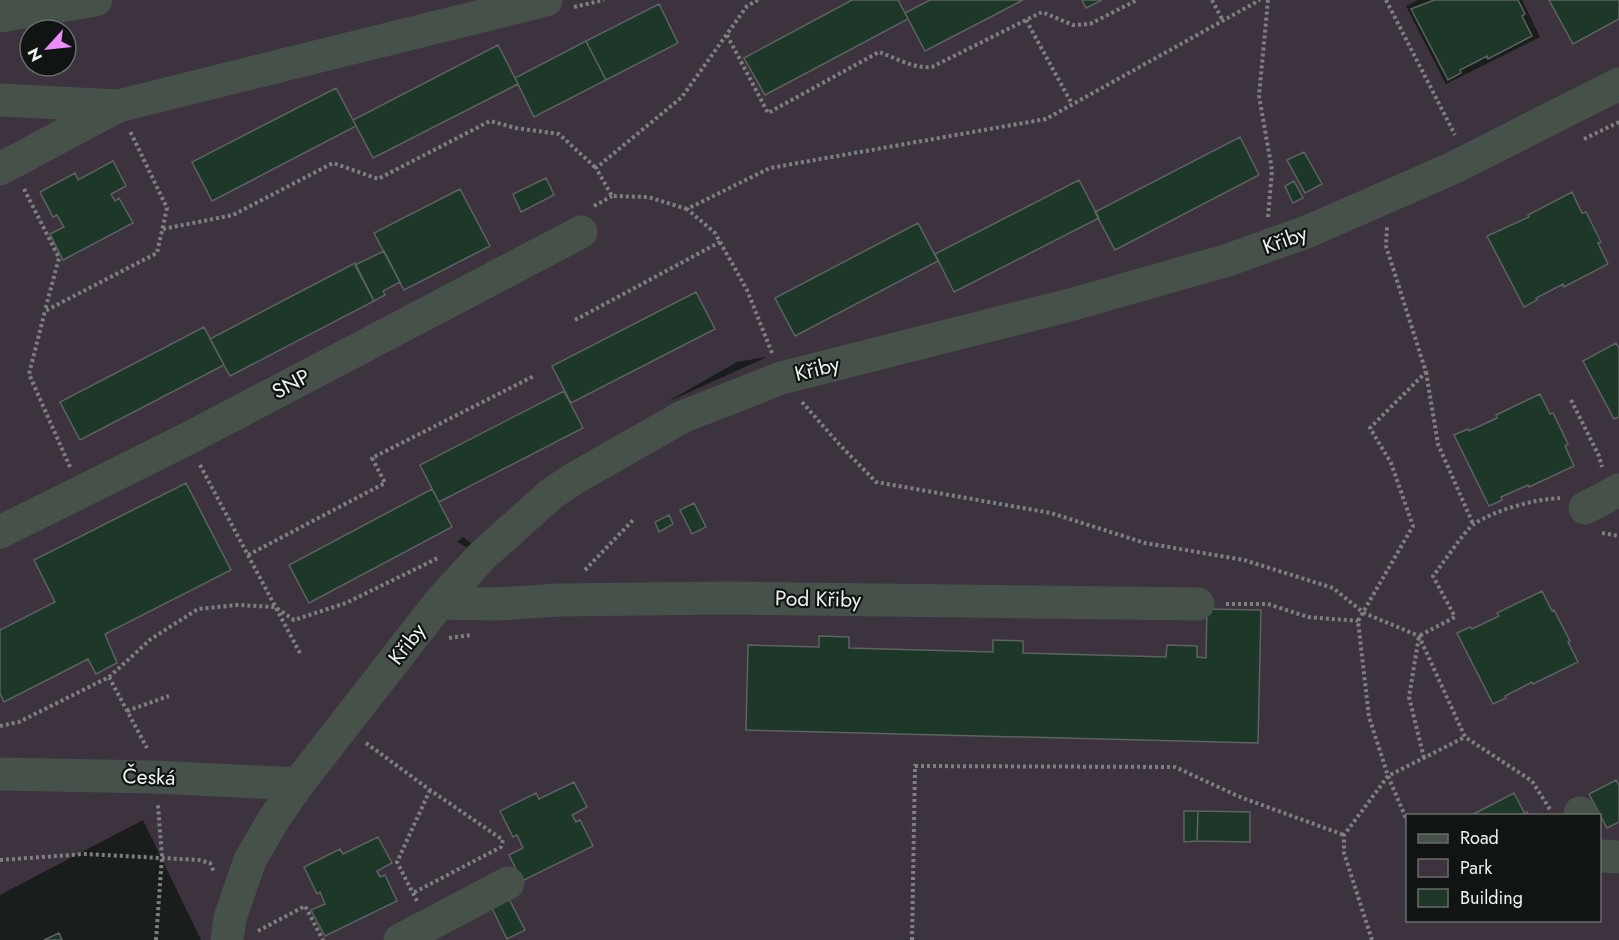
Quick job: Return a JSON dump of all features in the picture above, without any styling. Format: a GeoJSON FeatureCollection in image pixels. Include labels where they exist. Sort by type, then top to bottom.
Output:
{"type":"FeatureCollection","features":[{"type":"Feature","properties":{"kind":"street"},"geometry":{"type":"LineString","coordinates":[[0,16],[96,0]]}},
{"type":"Feature","properties":{"kind":"street"},"geometry":{"type":"LineString","coordinates":[[5,166],[118,106],[546,0]]}},
{"type":"Feature","properties":{"kind":"street","name":"Křiby"},"geometry":{"type":"LineString","coordinates":[[238,938],[230,918],[250,860],[298,784],[439,603],[481,557],[551,494],[575,478],[682,417],[781,378],[1070,305],[1228,260],[1310,231],[1453,168],[1619,84]]}},
{"type":"Feature","properties":{"kind":"street"},"geometry":{"type":"LineString","coordinates":[[0,100],[118,106]]}},
{"type":"Feature","properties":{"kind":"street","name":"SNP"},"geometry":{"type":"LineString","coordinates":[[0,532],[187,439],[581,232]]}},
{"type":"Feature","properties":{"kind":"street"},"geometry":{"type":"LineString","coordinates":[[1576,503],[1610,483]]}},
{"type":"Feature","properties":{"kind":"street","name":"Pod Křiby"},"geometry":{"type":"LineString","coordinates":[[439,603],[496,604],[559,600],[728,598],[1198,604]]}},
{"type":"Feature","properties":{"kind":"street","name":"Česká"},"geometry":{"type":"LineString","coordinates":[[0,774],[151,763],[298,784]]}},
{"type":"Feature","properties":{"kind":"street"},"geometry":{"type":"LineString","coordinates":[[400,940],[508,883]]}},
{"type":"Feature","properties":{"kind":"path"},"geometry":{"type":"LineString","coordinates":[[596,168],[682,97],[747,6],[758,0]]}},
{"type":"Feature","properties":{"kind":"path"},"geometry":{"type":"LineString","coordinates":[[726,34],[768,113],[879,52],[919,68],[932,67],[1042,12],[1073,25],[1090,24],[1137,0]]}},
{"type":"Feature","properties":{"kind":"path"},"geometry":{"type":"LineString","coordinates":[[1212,0],[1222,21]]}},
{"type":"Feature","properties":{"kind":"path"},"geometry":{"type":"LineString","coordinates":[[687,209],[770,168],[1046,119],[1260,0]]}},
{"type":"Feature","properties":{"kind":"path"},"geometry":{"type":"LineString","coordinates":[[1265,247],[1272,170],[1259,96],[1268,0]]}},
{"type":"Feature","properties":{"kind":"path"},"geometry":{"type":"LineString","coordinates":[[1386,0],[1467,159]]}},
{"type":"Feature","properties":{"kind":"path"},"geometry":{"type":"LineString","coordinates":[[1026,20],[1072,104]]}},
{"type":"Feature","properties":{"kind":"path"},"geometry":{"type":"LineString","coordinates":[[45,310],[157,252],[167,208],[118,106]]}},
{"type":"Feature","properties":{"kind":"path"},"geometry":{"type":"LineString","coordinates":[[163,229],[233,215],[333,163],[378,179],[489,121],[516,128],[559,134],[596,168],[612,196],[648,197],[687,209],[715,233],[747,290],[781,378],[876,482],[1051,513],[1145,543],[1244,560],[1334,588],[1364,613],[1419,636],[1465,737],[1532,781],[1571,814]]}},
{"type":"Feature","properties":{"kind":"path"},"geometry":{"type":"LineString","coordinates":[[1584,140],[1619,122]]}},
{"type":"Feature","properties":{"kind":"path"},"geometry":{"type":"LineString","coordinates":[[5,166],[59,258],[29,374],[81,492]]}},
{"type":"Feature","properties":{"kind":"path"},"geometry":{"type":"LineString","coordinates":[[1406,189],[1387,226],[1386,246],[1426,372],[1438,444],[1473,524]]}},
{"type":"Feature","properties":{"kind":"path"},"geometry":{"type":"LineString","coordinates":[[575,320],[720,242]]}},
{"type":"Feature","properties":{"kind":"path"},"geometry":{"type":"LineString","coordinates":[[1406,821],[1388,776],[1369,717],[1358,621],[1413,526],[1391,463],[1370,428],[1426,372]]}},
{"type":"Feature","properties":{"kind":"path"},"geometry":{"type":"LineString","coordinates":[[248,555],[385,483],[372,458],[534,376]]}},
{"type":"Feature","properties":{"kind":"path"},"geometry":{"type":"LineString","coordinates":[[1571,400],[1610,483]]}},
{"type":"Feature","properties":{"kind":"path"},"geometry":{"type":"LineString","coordinates":[[187,439],[301,656]]}},
{"type":"Feature","properties":{"kind":"path"},"geometry":{"type":"LineString","coordinates":[[1419,636],[1455,617],[1433,576],[1473,524],[1540,499],[1576,503]]}},
{"type":"Feature","properties":{"kind":"path"},"geometry":{"type":"LineString","coordinates":[[559,600],[635,518]]}},
{"type":"Feature","properties":{"kind":"path"},"geometry":{"type":"LineString","coordinates":[[0,726],[19,722],[109,677],[151,639],[198,609],[238,605],[276,608],[294,620],[346,603],[450,552]]}},
{"type":"Feature","properties":{"kind":"path"},"geometry":{"type":"LineString","coordinates":[[1198,604],[1268,604],[1308,617],[1358,621]]}},
{"type":"Feature","properties":{"kind":"path"},"geometry":{"type":"LineString","coordinates":[[1419,636],[1409,697],[1424,758]]}},
{"type":"Feature","properties":{"kind":"path"},"geometry":{"type":"LineString","coordinates":[[109,677],[151,763],[162,857],[156,940]]}},
{"type":"Feature","properties":{"kind":"path"},"geometry":{"type":"LineString","coordinates":[[127,711],[169,696]]}},
{"type":"Feature","properties":{"kind":"path"},"geometry":{"type":"LineString","coordinates":[[1372,940],[1344,853],[1344,835],[1388,776],[1465,737]]}},
{"type":"Feature","properties":{"kind":"path"},"geometry":{"type":"LineString","coordinates":[[358,738],[503,840],[501,847],[412,893]]}},
{"type":"Feature","properties":{"kind":"path"},"geometry":{"type":"LineString","coordinates":[[912,940],[915,766],[1175,767],[1240,797],[1344,835]]}},
{"type":"Feature","properties":{"kind":"path"},"geometry":{"type":"LineString","coordinates":[[397,862],[430,790]]}},
{"type":"Feature","properties":{"kind":"path"},"geometry":{"type":"LineString","coordinates":[[0,860],[85,854],[199,860],[210,863],[214,871],[212,882]]}},
{"type":"Feature","properties":{"kind":"path"},"geometry":{"type":"LineString","coordinates":[[238,938],[305,906],[323,940]]}},
{"type":"Feature","properties":{"kind":"green space"},"geometry":{"type":"Polygon","coordinates":[[[0,0],[1418,0],[1406,6],[1446,84],[1540,37],[1522,0],[1619,0],[1619,940],[201,940],[143,820],[0,895],[0,0]],[[765,358],[737,362],[665,403],[765,358]],[[463,537],[457,542],[497,563],[463,537]]]}},
{"type":"Feature","properties":{"kind":"building"},"geometry":{"type":"Polygon","coordinates":[[[852,0],[898,0],[908,19],[765,95],[744,58],[852,0]]]}},
{"type":"Feature","properties":{"kind":"building"},"geometry":{"type":"Polygon","coordinates":[[[930,0],[1023,0],[925,51],[905,13],[930,0]]]}},
{"type":"Feature","properties":{"kind":"building"},"geometry":{"type":"Polygon","coordinates":[[[1082,0],[1102,0],[1086,8],[1082,0]]]}},
{"type":"Feature","properties":{"kind":"building"},"geometry":{"type":"Polygon","coordinates":[[[1434,0],[1518,0],[1525,14],[1522,16],[1532,36],[1488,59],[1487,56],[1460,70],[1461,73],[1448,80],[1411,9],[1434,0]]]}},
{"type":"Feature","properties":{"kind":"building"},"geometry":{"type":"Polygon","coordinates":[[[1549,0],[1619,0],[1619,19],[1573,44],[1549,0]]]}},
{"type":"Feature","properties":{"kind":"building"},"geometry":{"type":"Polygon","coordinates":[[[659,4],[678,43],[606,80],[586,41],[659,4]]]}},
{"type":"Feature","properties":{"kind":"building"},"geometry":{"type":"Polygon","coordinates":[[[586,41],[606,80],[534,117],[515,78],[586,41]]]}},
{"type":"Feature","properties":{"kind":"building"},"geometry":{"type":"Polygon","coordinates":[[[498,45],[518,84],[373,158],[353,120],[498,45]]]}},
{"type":"Feature","properties":{"kind":"building"},"geometry":{"type":"Polygon","coordinates":[[[336,88],[356,126],[212,201],[192,162],[336,88]]]}},
{"type":"Feature","properties":{"kind":"building"},"geometry":{"type":"Polygon","coordinates":[[[1240,137],[1259,175],[1115,250],[1095,212],[1240,137]]]}},
{"type":"Feature","properties":{"kind":"building"},"geometry":{"type":"Polygon","coordinates":[[[1304,152],[1322,184],[1305,193],[1287,160],[1304,152]]]}},
{"type":"Feature","properties":{"kind":"building"},"geometry":{"type":"Polygon","coordinates":[[[113,161],[126,186],[111,194],[115,201],[119,198],[133,223],[63,260],[50,234],[64,227],[57,215],[53,217],[40,192],[75,173],[78,180],[113,161]]]}},
{"type":"Feature","properties":{"kind":"building"},"geometry":{"type":"Polygon","coordinates":[[[546,178],[554,195],[521,212],[513,194],[546,178]]]}},
{"type":"Feature","properties":{"kind":"building"},"geometry":{"type":"Polygon","coordinates":[[[1079,180],[1099,218],[954,292],[935,254],[1079,180]]]}},
{"type":"Feature","properties":{"kind":"building"},"geometry":{"type":"Polygon","coordinates":[[[1294,181],[1303,198],[1293,203],[1285,186],[1294,181]]]}},
{"type":"Feature","properties":{"kind":"building"},"geometry":{"type":"Polygon","coordinates":[[[460,189],[490,246],[404,290],[374,233],[460,189]]]}},
{"type":"Feature","properties":{"kind":"building"},"geometry":{"type":"Polygon","coordinates":[[[1572,192],[1582,213],[1586,212],[1601,242],[1598,243],[1608,264],[1564,287],[1563,284],[1524,307],[1487,236],[1529,217],[1528,215],[1572,192]]]}},
{"type":"Feature","properties":{"kind":"building"},"geometry":{"type":"Polygon","coordinates":[[[918,223],[938,261],[795,336],[775,298],[918,223]]]}},
{"type":"Feature","properties":{"kind":"building"},"geometry":{"type":"Polygon","coordinates":[[[384,251],[400,282],[383,291],[385,295],[374,301],[355,265],[384,251]]]}},
{"type":"Feature","properties":{"kind":"building"},"geometry":{"type":"Polygon","coordinates":[[[355,263],[374,301],[230,376],[210,339],[355,263]]]}},
{"type":"Feature","properties":{"kind":"building"},"geometry":{"type":"Polygon","coordinates":[[[696,292],[715,329],[571,403],[552,366],[696,292]]]}},
{"type":"Feature","properties":{"kind":"building"},"geometry":{"type":"Polygon","coordinates":[[[204,327],[224,365],[80,440],[60,402],[204,327]]]}},
{"type":"Feature","properties":{"kind":"building"},"geometry":{"type":"Polygon","coordinates":[[[1616,343],[1619,348],[1619,417],[1614,419],[1583,361],[1616,343]]]}},
{"type":"Feature","properties":{"kind":"building"},"geometry":{"type":"Polygon","coordinates":[[[564,391],[583,428],[439,502],[420,465],[564,391]]]}},
{"type":"Feature","properties":{"kind":"building"},"geometry":{"type":"Polygon","coordinates":[[[1540,394],[1550,414],[1553,413],[1568,444],[1565,446],[1574,466],[1501,497],[1502,500],[1489,506],[1454,435],[1497,418],[1496,415],[1540,394]]]}},
{"type":"Feature","properties":{"kind":"building"},"geometry":{"type":"Polygon","coordinates":[[[186,483],[231,570],[105,634],[117,663],[96,674],[88,659],[4,702],[0,693],[0,630],[55,602],[34,560],[186,483]]]}},
{"type":"Feature","properties":{"kind":"building"},"geometry":{"type":"Polygon","coordinates":[[[432,489],[452,527],[309,603],[289,565],[432,489]]]}},
{"type":"Feature","properties":{"kind":"building"},"geometry":{"type":"Polygon","coordinates":[[[694,503],[706,527],[692,534],[680,510],[694,503]]]}},
{"type":"Feature","properties":{"kind":"building"},"geometry":{"type":"Polygon","coordinates":[[[669,515],[673,524],[659,532],[655,522],[669,515]]]}},
{"type":"Feature","properties":{"kind":"building"},"geometry":{"type":"Polygon","coordinates":[[[1542,591],[1570,641],[1568,642],[1578,662],[1533,684],[1532,682],[1493,704],[1457,633],[1470,627],[1472,629],[1499,616],[1497,613],[1542,591]]]}},
{"type":"Feature","properties":{"kind":"building"},"geometry":{"type":"Polygon","coordinates":[[[1207,609],[1261,610],[1258,743],[746,730],[748,645],[819,647],[819,636],[849,637],[849,648],[993,652],[993,640],[1023,641],[1023,653],[1166,657],[1167,645],[1197,646],[1197,657],[1206,658],[1207,609]]]}},
{"type":"Feature","properties":{"kind":"building"},"geometry":{"type":"Polygon","coordinates":[[[1616,780],[1619,785],[1619,822],[1607,828],[1589,794],[1616,780]]]}},
{"type":"Feature","properties":{"kind":"building"},"geometry":{"type":"Polygon","coordinates":[[[574,782],[587,807],[572,815],[576,822],[580,820],[593,846],[522,881],[509,855],[523,848],[517,835],[513,837],[500,811],[536,793],[539,799],[574,782]]]}},
{"type":"Feature","properties":{"kind":"building"},"geometry":{"type":"Polygon","coordinates":[[[1514,793],[1525,814],[1474,814],[1514,793]]]}},
{"type":"Feature","properties":{"kind":"building"},"geometry":{"type":"Polygon","coordinates":[[[1184,811],[1198,811],[1197,841],[1184,842],[1184,811]]]}},
{"type":"Feature","properties":{"kind":"building"},"geometry":{"type":"Polygon","coordinates":[[[1198,811],[1250,812],[1250,842],[1197,841],[1198,811]]]}},
{"type":"Feature","properties":{"kind":"building"},"geometry":{"type":"Polygon","coordinates":[[[378,837],[392,863],[377,871],[380,877],[385,875],[397,901],[325,936],[311,910],[325,904],[320,892],[317,894],[304,867],[340,849],[343,854],[378,837]]]}},
{"type":"Feature","properties":{"kind":"building"},"geometry":{"type":"Polygon","coordinates":[[[508,897],[525,930],[507,939],[491,906],[508,897]]]}},
{"type":"Feature","properties":{"kind":"building"},"geometry":{"type":"Polygon","coordinates":[[[59,933],[62,940],[44,940],[59,933]]]}}]}
